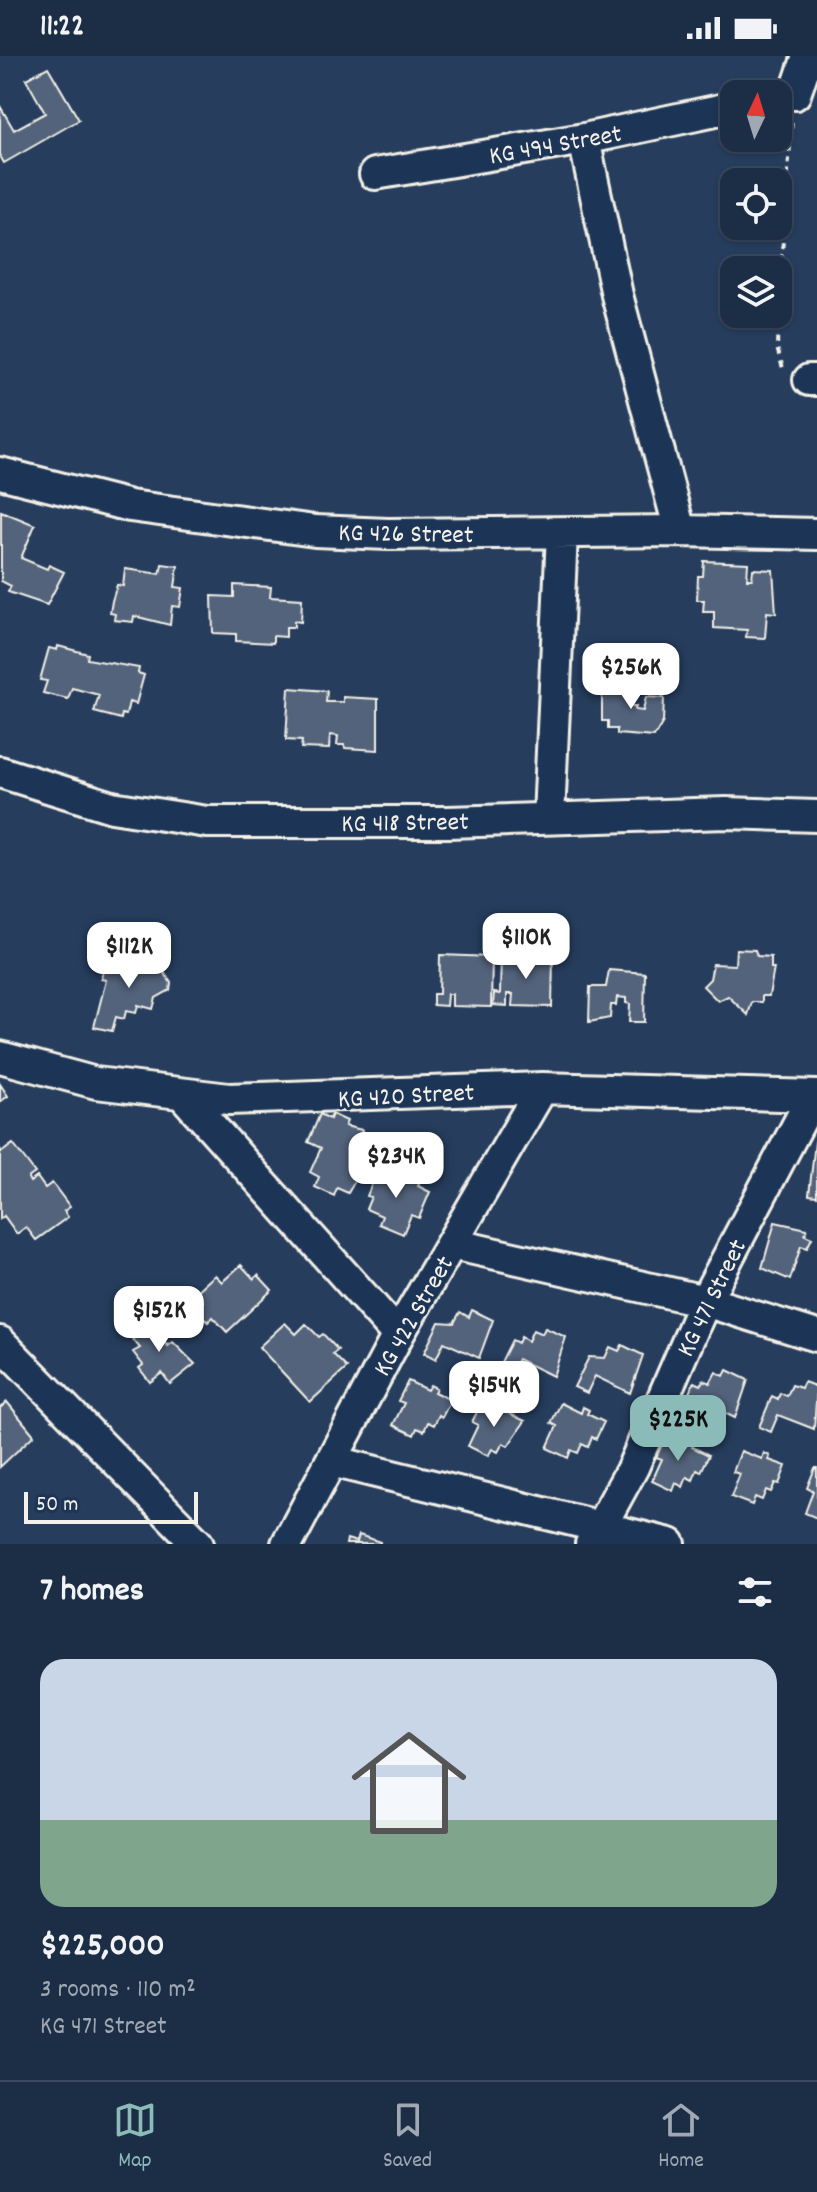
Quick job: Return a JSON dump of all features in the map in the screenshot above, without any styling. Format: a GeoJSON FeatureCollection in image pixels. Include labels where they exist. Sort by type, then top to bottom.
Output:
{"type":"FeatureCollection","features":[{"type":"Feature","properties":{"kind":"street"},"geometry":{"type":"LineString","coordinates":[[797,96],[808,56]]}},
{"type":"Feature","properties":{"kind":"street","name":"KG 494 Street"},"geometry":{"type":"LineString","coordinates":[[375,174],[584,139],[720,110]]}},
{"type":"Feature","properties":{"kind":"street"},"geometry":{"type":"LineString","coordinates":[[584,139],[617,295],[680,531]]}},
{"type":"Feature","properties":{"kind":"street","name":"KG 426 Street"},"geometry":{"type":"LineString","coordinates":[[0,473],[130,506],[315,531],[817,534]]}},
{"type":"Feature","properties":{"kind":"street"},"geometry":{"type":"LineString","coordinates":[[549,817],[562,533]]}},
{"type":"Feature","properties":{"kind":"street","name":"KG 418 Street"},"geometry":{"type":"LineString","coordinates":[[0,772],[112,807],[207,822],[726,813],[817,816]]}},
{"type":"Feature","properties":{"kind":"street","name":"KG 420 Street"},"geometry":{"type":"LineString","coordinates":[[0,1057],[96,1083],[184,1096],[290,1099],[542,1088],[815,1096]]}},
{"type":"Feature","properties":{"kind":"street","name":"KG 422 Street"},"geometry":{"type":"LineString","coordinates":[[287,1544],[398,1335],[542,1088]]}},
{"type":"Feature","properties":{"kind":"street"},"geometry":{"type":"LineString","coordinates":[[184,1096],[398,1335]]}},
{"type":"Feature","properties":{"kind":"street","name":"KG 471 Street"},"geometry":{"type":"LineString","coordinates":[[595,1536],[633,1467],[705,1301],[815,1096]]}},
{"type":"Feature","properties":{"kind":"street"},"geometry":{"type":"LineString","coordinates":[[452,1244],[705,1301],[817,1336]]}},
{"type":"Feature","properties":{"kind":"street"},"geometry":{"type":"LineString","coordinates":[[0,1342],[198,1544]]}},
{"type":"Feature","properties":{"kind":"street"},"geometry":{"type":"LineString","coordinates":[[331,1461],[595,1536],[670,1544]]}},
{"type":"Feature","properties":{"kind":"path"},"geometry":{"type":"LineString","coordinates":[[781,256],[787,147],[797,96]]}},
{"type":"Feature","properties":{"kind":"path"},"geometry":{"type":"LineString","coordinates":[[778,328],[777,348],[784,372],[813,380]]}},
{"type":"Feature","properties":{"kind":"building"},"geometry":{"type":"Polygon","coordinates":[[[48,67],[79,120],[4,163],[0,156],[0,106],[14,130],[45,113],[26,79],[48,67]]]}},
{"type":"Feature","properties":{"kind":"building"},"geometry":{"type":"Polygon","coordinates":[[[1,511],[35,525],[21,558],[47,569],[49,565],[64,572],[47,605],[8,592],[11,586],[1,581],[1,511]]]}},
{"type":"Feature","properties":{"kind":"building"},"geometry":{"type":"Polygon","coordinates":[[[704,561],[748,563],[747,579],[752,579],[753,569],[773,570],[776,613],[767,612],[765,638],[746,637],[747,630],[714,628],[714,612],[703,612],[704,600],[697,600],[698,576],[703,576],[704,561]]]}},
{"type":"Feature","properties":{"kind":"building"},"geometry":{"type":"Polygon","coordinates":[[[162,564],[178,566],[175,587],[183,588],[180,607],[172,606],[170,625],[134,616],[133,622],[114,620],[115,614],[110,613],[112,601],[117,585],[123,586],[125,569],[160,574],[162,564]]]}},
{"type":"Feature","properties":{"kind":"building"},"geometry":{"type":"Polygon","coordinates":[[[234,585],[271,587],[270,597],[302,599],[301,622],[294,621],[294,627],[286,627],[286,637],[273,636],[273,643],[236,641],[236,634],[213,633],[212,596],[234,597],[234,585]]]}},
{"type":"Feature","properties":{"kind":"building"},"geometry":{"type":"Polygon","coordinates":[[[58,646],[88,654],[87,659],[139,668],[138,673],[144,675],[136,704],[129,702],[126,715],[122,714],[121,719],[94,712],[99,695],[72,688],[68,699],[43,693],[47,681],[40,680],[49,648],[57,650],[58,646]]]}},
{"type":"Feature","properties":{"kind":"building"},"geometry":{"type":"Polygon","coordinates":[[[620,678],[631,679],[630,706],[636,706],[635,710],[643,711],[646,697],[664,698],[663,722],[654,737],[617,734],[617,729],[608,729],[608,721],[602,721],[602,686],[620,683],[620,678]]]}},
{"type":"Feature","properties":{"kind":"building"},"geometry":{"type":"Polygon","coordinates":[[[289,688],[327,691],[326,702],[343,702],[343,697],[378,699],[378,750],[345,748],[344,745],[337,745],[338,736],[330,735],[329,749],[301,748],[302,741],[286,740],[289,688]]]}},
{"type":"Feature","properties":{"kind":"building"},"geometry":{"type":"Polygon","coordinates":[[[736,949],[755,950],[757,956],[771,957],[771,968],[774,968],[769,996],[762,996],[762,1002],[752,1002],[748,1015],[728,996],[718,1001],[703,986],[710,979],[713,964],[735,965],[736,949]]]}},
{"type":"Feature","properties":{"kind":"building"},"geometry":{"type":"Polygon","coordinates":[[[440,955],[492,957],[491,1007],[452,1006],[452,994],[447,994],[446,1006],[433,1005],[433,994],[439,994],[440,955]]]}},
{"type":"Feature","properties":{"kind":"building"},"geometry":{"type":"Polygon","coordinates":[[[501,955],[553,956],[552,1007],[512,1006],[513,994],[507,994],[507,1006],[493,1005],[494,993],[500,994],[501,955]]]}},
{"type":"Feature","properties":{"kind":"building"},"geometry":{"type":"Polygon","coordinates":[[[121,958],[158,963],[171,983],[170,990],[156,998],[153,1009],[138,1005],[136,1013],[126,1011],[124,1019],[116,1017],[112,1031],[94,1027],[106,980],[101,979],[105,962],[119,966],[121,958]]]}},
{"type":"Feature","properties":{"kind":"building"},"geometry":{"type":"Polygon","coordinates":[[[609,970],[645,973],[644,1022],[629,1022],[630,1004],[626,1003],[626,998],[617,997],[616,1005],[611,1005],[610,1018],[589,1022],[590,987],[606,987],[609,970]]]}},
{"type":"Feature","properties":{"kind":"building"},"geometry":{"type":"Polygon","coordinates":[[[0,1084],[8,1096],[0,1102],[0,1084]]]}},
{"type":"Feature","properties":{"kind":"building"},"geometry":{"type":"Polygon","coordinates":[[[320,1114],[330,1119],[332,1114],[347,1121],[345,1126],[362,1130],[352,1159],[364,1165],[348,1193],[337,1188],[334,1196],[315,1187],[319,1177],[310,1172],[321,1148],[308,1142],[320,1114]]]}},
{"type":"Feature","properties":{"kind":"building"},"geometry":{"type":"Polygon","coordinates":[[[817,1143],[817,1196],[809,1195],[817,1143]]]}},
{"type":"Feature","properties":{"kind":"building"},"geometry":{"type":"Polygon","coordinates":[[[13,1144],[35,1173],[28,1178],[30,1182],[37,1177],[45,1188],[52,1183],[70,1207],[64,1211],[68,1217],[36,1240],[26,1227],[17,1234],[4,1216],[0,1219],[0,1149],[2,1152],[13,1144]]]}},
{"type":"Feature","properties":{"kind":"building"},"geometry":{"type":"Polygon","coordinates":[[[389,1170],[420,1182],[418,1186],[430,1192],[419,1218],[411,1215],[403,1234],[379,1224],[382,1216],[366,1209],[371,1197],[367,1196],[377,1171],[387,1175],[389,1170]]]}},
{"type":"Feature","properties":{"kind":"building"},"geometry":{"type":"Polygon","coordinates":[[[775,1222],[807,1229],[805,1235],[812,1238],[807,1248],[801,1246],[790,1280],[762,1268],[775,1222]]]}},
{"type":"Feature","properties":{"kind":"building"},"geometry":{"type":"Polygon","coordinates":[[[241,1265],[254,1279],[258,1275],[272,1290],[227,1332],[213,1317],[208,1322],[195,1309],[203,1302],[195,1293],[215,1275],[222,1282],[241,1265]]]}},
{"type":"Feature","properties":{"kind":"building"},"geometry":{"type":"Polygon","coordinates":[[[472,1310],[493,1320],[479,1358],[444,1342],[436,1359],[424,1353],[439,1322],[454,1323],[460,1312],[469,1317],[472,1310]]]}},
{"type":"Feature","properties":{"kind":"building"},"geometry":{"type":"Polygon","coordinates":[[[153,1318],[166,1335],[162,1339],[168,1346],[173,1342],[195,1364],[170,1384],[162,1373],[150,1382],[139,1368],[143,1365],[133,1352],[140,1348],[130,1336],[153,1318]]]}},
{"type":"Feature","properties":{"kind":"building"},"geometry":{"type":"Polygon","coordinates":[[[285,1323],[296,1334],[306,1324],[319,1337],[323,1334],[338,1350],[333,1354],[347,1368],[310,1402],[259,1347],[285,1323]]]}},
{"type":"Feature","properties":{"kind":"building"},"geometry":{"type":"Polygon","coordinates":[[[545,1328],[566,1337],[553,1376],[518,1359],[509,1376],[497,1370],[512,1340],[518,1343],[521,1337],[528,1341],[533,1330],[542,1334],[545,1328]]]}},
{"type":"Feature","properties":{"kind":"building"},"geometry":{"type":"Polygon","coordinates":[[[622,1345],[643,1355],[630,1393],[595,1376],[587,1393],[574,1387],[589,1357],[605,1358],[610,1347],[619,1351],[622,1345]]]}},
{"type":"Feature","properties":{"kind":"building"},"geometry":{"type":"Polygon","coordinates":[[[727,1370],[748,1380],[735,1418],[700,1401],[692,1418],[680,1413],[694,1382],[701,1385],[703,1380],[710,1383],[716,1372],[724,1376],[727,1370]]]}},
{"type":"Feature","properties":{"kind":"building"},"geometry":{"type":"Polygon","coordinates":[[[408,1381],[427,1390],[430,1385],[436,1388],[434,1392],[451,1400],[434,1425],[428,1422],[424,1431],[417,1428],[414,1435],[393,1425],[404,1403],[398,1401],[408,1381]]]}},
{"type":"Feature","properties":{"kind":"building"},"geometry":{"type":"Polygon","coordinates":[[[804,1382],[817,1387],[814,1429],[778,1415],[771,1432],[759,1427],[772,1396],[778,1399],[780,1393],[787,1396],[792,1385],[801,1388],[804,1382]]]}},
{"type":"Feature","properties":{"kind":"building"},"geometry":{"type":"Polygon","coordinates":[[[7,1402],[34,1435],[0,1467],[0,1408],[7,1402]]]}},
{"type":"Feature","properties":{"kind":"building"},"geometry":{"type":"Polygon","coordinates":[[[482,1402],[502,1411],[504,1406],[510,1409],[508,1413],[525,1421],[508,1446],[503,1443],[498,1452],[492,1449],[488,1456],[468,1446],[478,1425],[472,1422],[482,1402]]]}},
{"type":"Feature","properties":{"kind":"building"},"geometry":{"type":"Polygon","coordinates":[[[561,1403],[581,1413],[583,1407],[589,1410],[587,1414],[604,1422],[596,1439],[592,1437],[588,1447],[582,1444],[578,1453],[571,1450],[568,1458],[547,1448],[557,1426],[551,1423],[561,1403]]]}},
{"type":"Feature","properties":{"kind":"building"},"geometry":{"type":"Polygon","coordinates":[[[666,1437],[686,1446],[688,1440],[695,1443],[692,1447],[709,1455],[701,1472],[697,1470],[693,1480],[687,1477],[683,1487],[676,1483],[673,1491],[652,1481],[662,1459],[656,1457],[666,1437]]]}},
{"type":"Feature","properties":{"kind":"building"},"geometry":{"type":"Polygon","coordinates":[[[741,1451],[762,1459],[764,1453],[770,1456],[769,1460],[786,1466],[779,1484],[775,1483],[771,1492],[766,1490],[762,1500],[755,1497],[752,1505],[731,1497],[740,1474],[733,1472],[741,1451]]]}},
{"type":"Feature","properties":{"kind":"building"},"geometry":{"type":"Polygon","coordinates":[[[815,1468],[817,1518],[805,1513],[813,1491],[807,1488],[815,1468]]]}},
{"type":"Feature","properties":{"kind":"building"},"geometry":{"type":"Polygon","coordinates":[[[359,1535],[380,1544],[346,1544],[347,1539],[357,1542],[359,1535]]]}}]}
